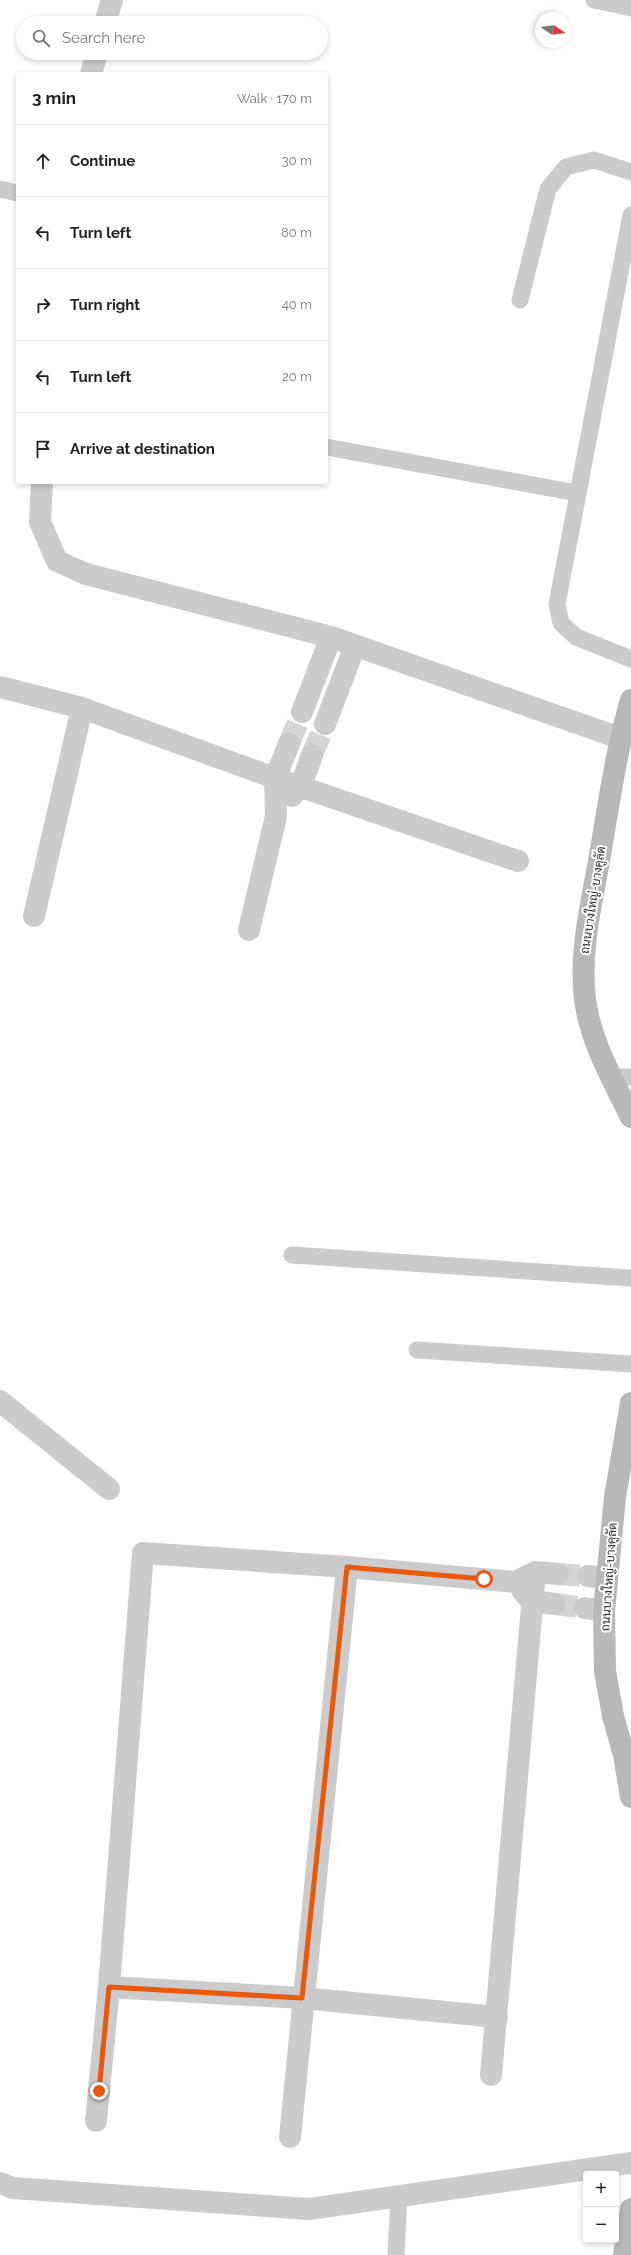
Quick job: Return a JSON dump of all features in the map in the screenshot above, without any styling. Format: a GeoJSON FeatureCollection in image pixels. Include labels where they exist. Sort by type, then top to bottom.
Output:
{"type":"FeatureCollection","features":[{"type":"Feature","properties":{"kind":"street"},"geometry":{"type":"LineString","coordinates":[[107,16],[112,0]]}},
{"type":"Feature","properties":{"kind":"street"},"geometry":{"type":"LineString","coordinates":[[92,72],[95,60]]}},
{"type":"Feature","properties":{"kind":"street"},"geometry":{"type":"LineString","coordinates":[[42,484],[40,522],[57,561],[86,574],[331,637],[620,738]]}},
{"type":"Feature","properties":{"kind":"street"},"geometry":{"type":"LineString","coordinates":[[302,712],[331,637]]}},
{"type":"Feature","properties":{"kind":"street"},"geometry":{"type":"LineString","coordinates":[[325,724],[355,646]]}},
{"type":"Feature","properties":{"kind":"street"},"geometry":{"type":"LineString","coordinates":[[0,687],[82,708],[275,778],[518,861]]}},
{"type":"Feature","properties":{"kind":"street","name":"ถนนบางใหญ่-บางคูลัด"},"geometry":{"type":"LineString","coordinates":[[631,700],[620,738],[589,918],[584,959],[585,999],[591,1030],[621,1077],[631,1118]]}},
{"type":"Feature","properties":{"kind":"street"},"geometry":{"type":"LineString","coordinates":[[34,916],[82,708]]}},
{"type":"Feature","properties":{"kind":"street"},"geometry":{"type":"LineString","coordinates":[[249,930],[276,816],[275,778],[289,744]]}},
{"type":"Feature","properties":{"kind":"street"},"geometry":{"type":"LineString","coordinates":[[276,816],[301,786],[312,755]]}},
{"type":"Feature","properties":{"kind":"street"},"geometry":{"type":"LineString","coordinates":[[0,1401],[109,1489]]}},
{"type":"Feature","properties":{"kind":"street","name":"ถนนบางใหญ่-บางคูลัด"},"geometry":{"type":"LineString","coordinates":[[631,1403],[615,1498],[597,1577],[594,1610],[613,1716],[628,1755],[631,1797]]}},
{"type":"Feature","properties":{"kind":"street"},"geometry":{"type":"LineString","coordinates":[[96,2121],[109,1987],[143,1553],[347,1567],[515,1582],[535,1572],[558,1574]]}},
{"type":"Feature","properties":{"kind":"street"},"geometry":{"type":"LineString","coordinates":[[290,2137],[302,1998],[347,1567]]}},
{"type":"Feature","properties":{"kind":"street"},"geometry":{"type":"LineString","coordinates":[[491,2075],[535,1572]]}},
{"type":"Feature","properties":{"kind":"street"},"geometry":{"type":"LineString","coordinates":[[515,1582],[532,1601],[555,1604]]}},
{"type":"Feature","properties":{"kind":"street"},"geometry":{"type":"LineString","coordinates":[[109,1987],[302,1998],[497,2017]]}},
{"type":"Feature","properties":{"kind":"street"},"geometry":{"type":"LineString","coordinates":[[0,2183],[13,2188],[309,2209],[631,2163]]}},
{"type":"Feature","properties":{"kind":"street"},"geometry":{"type":"LineString","coordinates":[[624,2255],[631,2209]]}},
{"type":"Feature","properties":{"kind":"lane"},"geometry":{"type":"LineString","coordinates":[[594,0],[631,8]]}},
{"type":"Feature","properties":{"kind":"lane"},"geometry":{"type":"LineString","coordinates":[[520,300],[548,189],[566,166],[594,160],[631,172]]}},
{"type":"Feature","properties":{"kind":"lane"},"geometry":{"type":"LineString","coordinates":[[0,189],[16,193]]}},
{"type":"Feature","properties":{"kind":"lane"},"geometry":{"type":"LineString","coordinates":[[631,215],[557,604],[561,623],[576,637],[631,659]]}},
{"type":"Feature","properties":{"kind":"lane"},"geometry":{"type":"LineString","coordinates":[[328,447],[577,493]]}},
{"type":"Feature","properties":{"kind":"lane"},"geometry":{"type":"LineString","coordinates":[[292,1254],[631,1278]]}},
{"type":"Feature","properties":{"kind":"lane"},"geometry":{"type":"LineString","coordinates":[[417,1350],[631,1364]]}},
{"type":"Feature","properties":{"kind":"lane"},"geometry":{"type":"LineString","coordinates":[[396,2255],[399,2197]]}},
{"type":"Feature","properties":{"kind":"tunnel"},"geometry":{"type":"LineString","coordinates":[[289,744],[302,712]]}},
{"type":"Feature","properties":{"kind":"tunnel"},"geometry":{"type":"LineString","coordinates":[[312,755],[325,724]]}},
{"type":"Feature","properties":{"kind":"tunnel"},"geometry":{"type":"LineString","coordinates":[[558,1574],[588,1576]]}},
{"type":"Feature","properties":{"kind":"tunnel"},"geometry":{"type":"LineString","coordinates":[[555,1604],[585,1608]]}},
{"type":"Feature","properties":{"kind":"route"},"geometry":{"type":"LineString","coordinates":[[99,2091],[109,1987],[302,1998],[347,1567],[484,1579]]}}]}
